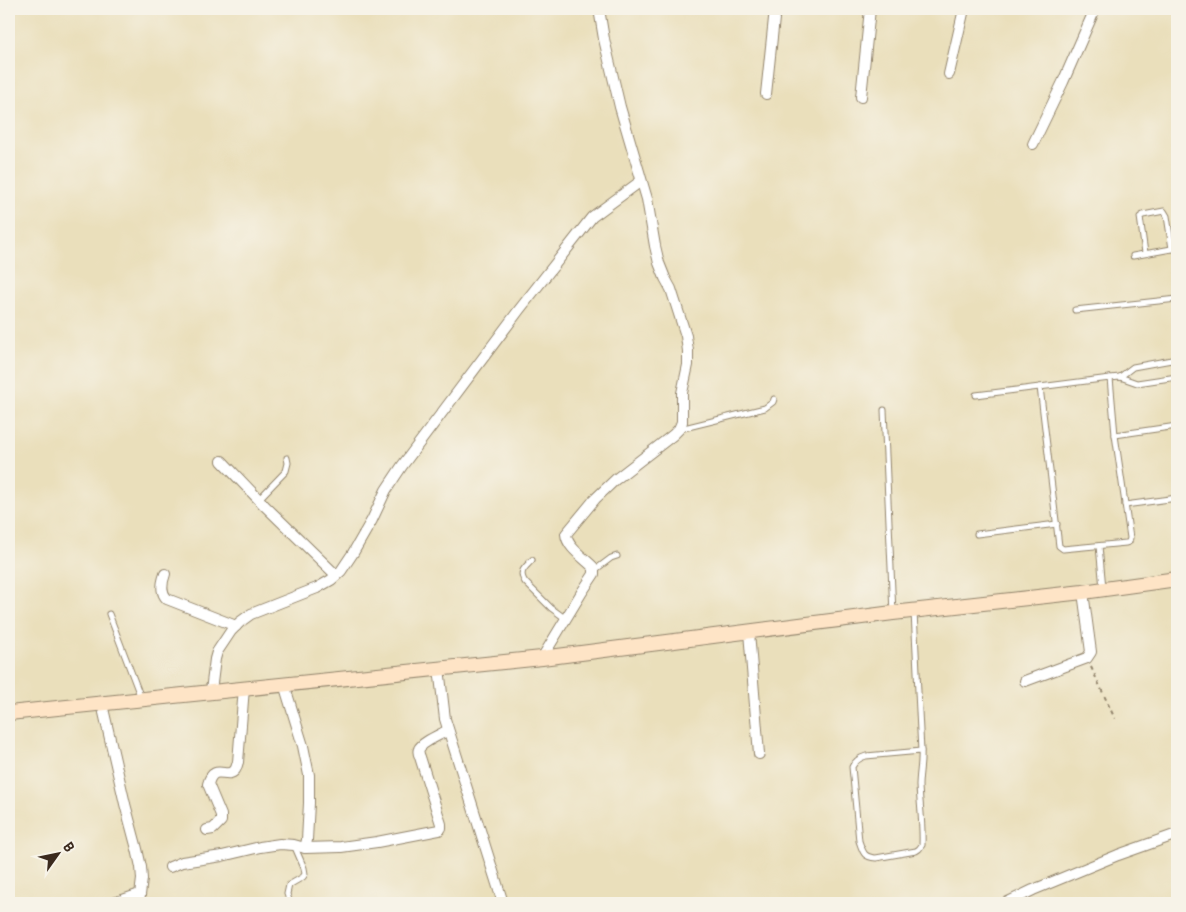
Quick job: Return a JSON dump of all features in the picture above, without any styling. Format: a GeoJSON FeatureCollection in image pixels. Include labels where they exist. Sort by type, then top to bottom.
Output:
{"type":"FeatureCollection","features":[{"type":"Feature","properties":{"kind":"street"},"geometry":{"type":"LineString","coordinates":[[542,658],[594,574],[594,568],[571,546],[566,534],[595,499],[616,479],[680,429],[682,422],[682,393],[688,365],[686,336],[671,289],[659,263],[647,199],[620,106],[599,9]]}},
{"type":"Feature","properties":{"kind":"street"},"geometry":{"type":"LineString","coordinates":[[766,94],[774,9]]}},
{"type":"Feature","properties":{"kind":"street"},"geometry":{"type":"LineString","coordinates":[[861,96],[870,9]]}},
{"type":"Feature","properties":{"kind":"street"},"geometry":{"type":"LineString","coordinates":[[949,74],[964,9]]}},
{"type":"Feature","properties":{"kind":"street"},"geometry":{"type":"LineString","coordinates":[[1033,144],[1095,9]]}},
{"type":"Feature","properties":{"kind":"street"},"geometry":{"type":"LineString","coordinates":[[211,691],[217,652],[231,631],[251,614],[317,588],[332,580],[341,571],[354,553],[386,490],[402,466],[513,317],[592,217],[641,181]]}},
{"type":"Feature","properties":{"kind":"street"},"geometry":{"type":"LineString","coordinates":[[222,462],[336,575]]}},
{"type":"Feature","properties":{"kind":"street"},"geometry":{"type":"LineString","coordinates":[[165,574],[162,582],[164,595],[167,599],[236,626]]}},
{"type":"Feature","properties":{"kind":"street"},"geometry":{"type":"LineString","coordinates":[[9,713],[542,658],[1177,579]]}},
{"type":"Feature","properties":{"kind":"street"},"geometry":{"type":"LineString","coordinates":[[1024,681],[1087,658],[1091,652],[1083,592]]}},
{"type":"Feature","properties":{"kind":"street"},"geometry":{"type":"LineString","coordinates":[[750,632],[759,754]]}},
{"type":"Feature","properties":{"kind":"street"},"geometry":{"type":"LineString","coordinates":[[440,668],[445,719],[503,903]]}},
{"type":"Feature","properties":{"kind":"street"},"geometry":{"type":"LineString","coordinates":[[284,684],[309,775],[308,840],[305,848]]}},
{"type":"Feature","properties":{"kind":"street"},"geometry":{"type":"LineString","coordinates":[[207,830],[213,829],[221,821],[221,815],[208,784],[212,775],[215,773],[231,773],[235,770],[238,762],[244,688]]}},
{"type":"Feature","properties":{"kind":"street"},"geometry":{"type":"LineString","coordinates":[[102,704],[125,804],[138,849],[142,879],[139,898],[114,903]]}},
{"type":"Feature","properties":{"kind":"street"},"geometry":{"type":"LineString","coordinates":[[170,867],[182,862],[280,844],[305,848],[341,846],[377,842],[439,830],[441,824],[419,750],[420,746],[448,730]]}},
{"type":"Feature","properties":{"kind":"street"},"geometry":{"type":"LineString","coordinates":[[1006,903],[1118,855],[1177,834]]}},
{"type":"Feature","properties":{"kind":"lane"},"geometry":{"type":"LineString","coordinates":[[1133,256],[1175,249],[1164,211],[1140,217],[1145,253]]}},
{"type":"Feature","properties":{"kind":"lane"},"geometry":{"type":"LineString","coordinates":[[1075,310],[1177,299]]}},
{"type":"Feature","properties":{"kind":"lane"},"geometry":{"type":"LineString","coordinates":[[1120,377],[1133,366],[1177,359]]}},
{"type":"Feature","properties":{"kind":"lane"},"geometry":{"type":"LineString","coordinates":[[976,395],[1120,377],[1137,383],[1177,377]]}},
{"type":"Feature","properties":{"kind":"lane"},"geometry":{"type":"LineString","coordinates":[[1040,387],[1061,548],[1126,543],[1130,541],[1115,435],[1110,378]]}},
{"type":"Feature","properties":{"kind":"lane"},"geometry":{"type":"LineString","coordinates":[[680,429],[765,408],[774,399]]}},
{"type":"Feature","properties":{"kind":"lane"},"geometry":{"type":"LineString","coordinates":[[884,410],[893,613]]}},
{"type":"Feature","properties":{"kind":"lane"},"geometry":{"type":"LineString","coordinates":[[1115,435],[1177,426]]}},
{"type":"Feature","properties":{"kind":"lane"},"geometry":{"type":"LineString","coordinates":[[258,499],[286,471],[287,458]]}},
{"type":"Feature","properties":{"kind":"lane"},"geometry":{"type":"LineString","coordinates":[[1125,505],[1177,498]]}},
{"type":"Feature","properties":{"kind":"lane"},"geometry":{"type":"LineString","coordinates":[[977,534],[1057,524]]}},
{"type":"Feature","properties":{"kind":"lane"},"geometry":{"type":"LineString","coordinates":[[1099,546],[1103,589]]}},
{"type":"Feature","properties":{"kind":"lane"},"geometry":{"type":"LineString","coordinates":[[594,571],[608,560],[617,556]]}},
{"type":"Feature","properties":{"kind":"lane"},"geometry":{"type":"LineString","coordinates":[[532,560],[522,572],[522,578],[551,608],[566,619]]}},
{"type":"Feature","properties":{"kind":"lane"},"geometry":{"type":"LineString","coordinates":[[914,611],[922,762],[919,785],[922,845],[916,851],[876,858],[866,857],[859,841],[852,767],[860,757],[921,751]]}},
{"type":"Feature","properties":{"kind":"lane"},"geometry":{"type":"LineString","coordinates":[[109,614],[141,700]]}},
{"type":"Feature","properties":{"kind":"lane"},"geometry":{"type":"LineString","coordinates":[[290,903],[289,885],[305,874],[294,845]]}},
{"type":"Feature","properties":{"kind":"path"},"geometry":{"type":"LineString","coordinates":[[1087,658],[1115,719]]}}]}
